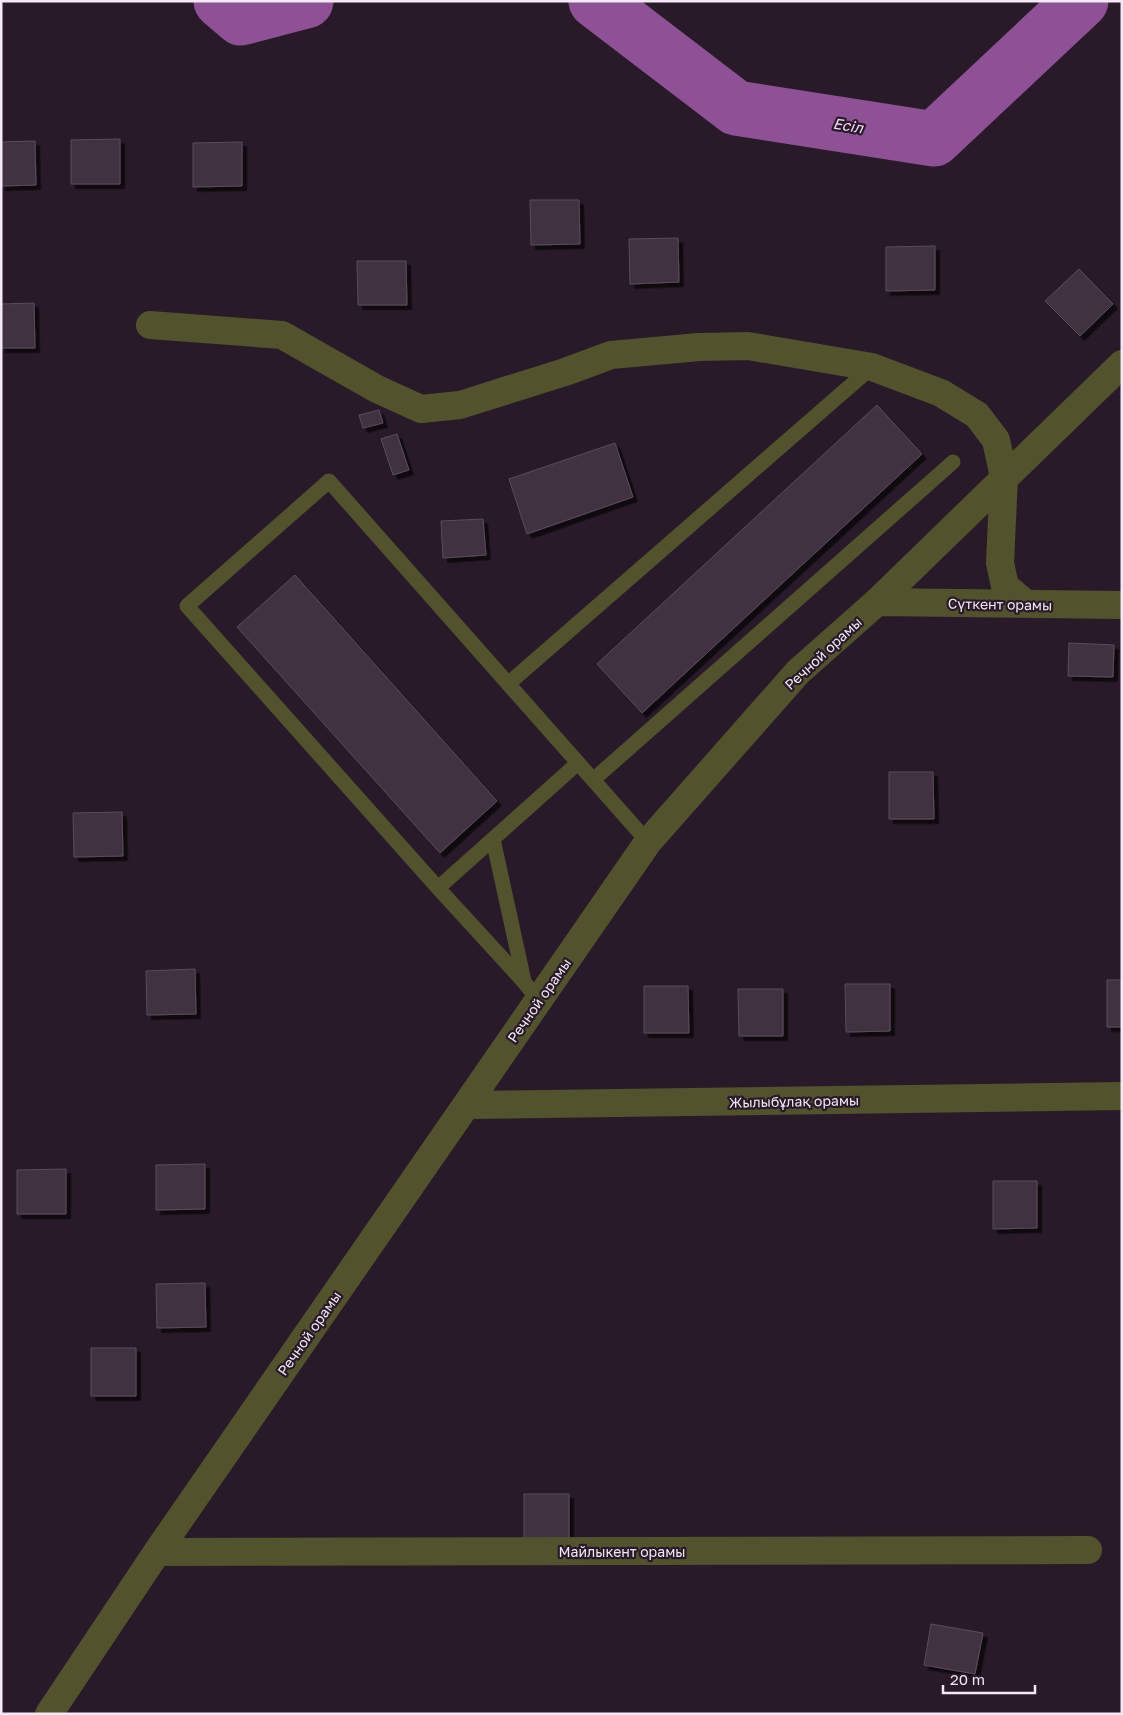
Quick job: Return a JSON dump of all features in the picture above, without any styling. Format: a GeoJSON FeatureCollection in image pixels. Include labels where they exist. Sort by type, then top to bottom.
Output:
{"type":"FeatureCollection","features":[{"type":"Feature","properties":{"kind":"street"},"geometry":{"type":"LineString","coordinates":[[150,325],[282,335],[377,389],[421,409],[460,405],[565,372],[611,355],[699,347],[748,346],[872,367],[941,392],[977,416],[996,440],[1004,477],[1000,563],[1005,586],[1026,604]]}},
{"type":"Feature","properties":{"kind":"street","name":"Речной орамы"},"geometry":{"type":"LineString","coordinates":[[49,1714],[157,1552],[467,1105],[531,991],[648,842],[798,672],[878,602],[1004,477],[1122,364]]}},
{"type":"Feature","properties":{"kind":"street","name":"Сүткент орамы"},"geometry":{"type":"LineString","coordinates":[[878,602],[1122,605]]}},
{"type":"Feature","properties":{"kind":"street","name":"Жылыбұлақ орамы"},"geometry":{"type":"LineString","coordinates":[[467,1105],[1122,1096]]}},
{"type":"Feature","properties":{"kind":"street","name":"Майлыкент орамы"},"geometry":{"type":"LineString","coordinates":[[157,1552],[1088,1550]]}},
{"type":"Feature","properties":{"kind":"lane"},"geometry":{"type":"LineString","coordinates":[[508,684],[872,367]]}},
{"type":"Feature","properties":{"kind":"lane"},"geometry":{"type":"LineString","coordinates":[[593,780],[953,462]]}},
{"type":"Feature","properties":{"kind":"lane"},"geometry":{"type":"LineString","coordinates":[[531,991],[187,606],[328,481],[648,842]]}},
{"type":"Feature","properties":{"kind":"lane"},"geometry":{"type":"LineString","coordinates":[[438,888],[578,763]]}},
{"type":"Feature","properties":{"kind":"lane"},"geometry":{"type":"LineString","coordinates":[[493,838],[531,991]]}},
{"type":"Feature","properties":{"kind":"building"},"geometry":{"type":"Polygon","coordinates":[[[120,139],[120,184],[71,184],[71,140],[120,139]]]}},
{"type":"Feature","properties":{"kind":"building"},"geometry":{"type":"Polygon","coordinates":[[[35,141],[36,185],[1,186],[1,142],[35,141]]]}},
{"type":"Feature","properties":{"kind":"building"},"geometry":{"type":"Polygon","coordinates":[[[242,142],[242,186],[193,187],[193,143],[242,142]]]}},
{"type":"Feature","properties":{"kind":"building"},"geometry":{"type":"Polygon","coordinates":[[[530,200],[579,200],[580,244],[531,245],[530,200]]]}},
{"type":"Feature","properties":{"kind":"building"},"geometry":{"type":"Polygon","coordinates":[[[678,238],[679,282],[630,284],[629,239],[678,238]]]}},
{"type":"Feature","properties":{"kind":"building"},"geometry":{"type":"Polygon","coordinates":[[[935,246],[935,290],[886,291],[886,247],[935,246]]]}},
{"type":"Feature","properties":{"kind":"building"},"geometry":{"type":"Polygon","coordinates":[[[357,261],[406,261],[407,305],[358,305],[357,261]]]}},
{"type":"Feature","properties":{"kind":"building"},"geometry":{"type":"Polygon","coordinates":[[[1079,269],[1113,304],[1080,336],[1045,301],[1079,269]]]}},
{"type":"Feature","properties":{"kind":"building"},"geometry":{"type":"Polygon","coordinates":[[[34,303],[35,348],[1,348],[1,304],[34,303]]]}},
{"type":"Feature","properties":{"kind":"building"},"geometry":{"type":"Polygon","coordinates":[[[877,405],[922,454],[642,713],[597,664],[877,405]]]}},
{"type":"Feature","properties":{"kind":"building"},"geometry":{"type":"Polygon","coordinates":[[[379,410],[383,423],[363,428],[359,415],[379,410]]]}},
{"type":"Feature","properties":{"kind":"building"},"geometry":{"type":"Polygon","coordinates":[[[397,434],[409,470],[393,475],[381,439],[397,434]]]}},
{"type":"Feature","properties":{"kind":"building"},"geometry":{"type":"Polygon","coordinates":[[[615,443],[633,497],[527,534],[509,479],[615,443]]]}},
{"type":"Feature","properties":{"kind":"building"},"geometry":{"type":"Polygon","coordinates":[[[483,519],[486,555],[443,558],[441,521],[483,519]]]}},
{"type":"Feature","properties":{"kind":"building"},"geometry":{"type":"Polygon","coordinates":[[[295,575],[497,801],[440,853],[237,627],[295,575]]]}},
{"type":"Feature","properties":{"kind":"building"},"geometry":{"type":"Polygon","coordinates":[[[1069,643],[1114,645],[1113,677],[1068,676],[1069,643]]]}},
{"type":"Feature","properties":{"kind":"building"},"geometry":{"type":"Polygon","coordinates":[[[889,772],[933,772],[934,819],[889,819],[889,772]]]}},
{"type":"Feature","properties":{"kind":"building"},"geometry":{"type":"Polygon","coordinates":[[[122,812],[123,856],[74,857],[73,813],[122,812]]]}},
{"type":"Feature","properties":{"kind":"building"},"geometry":{"type":"Polygon","coordinates":[[[195,969],[196,1014],[147,1015],[146,971],[195,969]]]}},
{"type":"Feature","properties":{"kind":"building"},"geometry":{"type":"Polygon","coordinates":[[[1107,980],[1122,980],[1122,1027],[1107,1027],[1107,980]]]}},
{"type":"Feature","properties":{"kind":"building"},"geometry":{"type":"Polygon","coordinates":[[[845,984],[890,984],[890,1031],[846,1032],[845,984]]]}},
{"type":"Feature","properties":{"kind":"building"},"geometry":{"type":"Polygon","coordinates":[[[644,986],[688,986],[689,1033],[644,1033],[644,986]]]}},
{"type":"Feature","properties":{"kind":"building"},"geometry":{"type":"Polygon","coordinates":[[[738,989],[783,989],[783,1036],[739,1036],[738,989]]]}},
{"type":"Feature","properties":{"kind":"building"},"geometry":{"type":"Polygon","coordinates":[[[205,1164],[205,1209],[156,1210],[156,1165],[205,1164]]]}},
{"type":"Feature","properties":{"kind":"building"},"geometry":{"type":"Polygon","coordinates":[[[66,1169],[66,1214],[17,1214],[17,1170],[66,1169]]]}},
{"type":"Feature","properties":{"kind":"building"},"geometry":{"type":"Polygon","coordinates":[[[993,1181],[1037,1181],[1037,1228],[993,1229],[993,1181]]]}},
{"type":"Feature","properties":{"kind":"building"},"geometry":{"type":"Polygon","coordinates":[[[205,1283],[206,1327],[157,1328],[156,1284],[205,1283]]]}},
{"type":"Feature","properties":{"kind":"building"},"geometry":{"type":"Polygon","coordinates":[[[91,1348],[136,1348],[136,1396],[91,1396],[91,1348]]]}},
{"type":"Feature","properties":{"kind":"building"},"geometry":{"type":"Polygon","coordinates":[[[524,1494],[569,1494],[569,1541],[524,1541],[524,1494]]]}},
{"type":"Feature","properties":{"kind":"building"},"geometry":{"type":"Polygon","coordinates":[[[931,1624],[983,1633],[975,1674],[924,1665],[931,1624]]]}},
{"type":"Feature","properties":{"kind":"waterway","name":"Есіл"},"geometry":{"type":"LineString","coordinates":[[221,1],[241,18],[306,1]]}},
{"type":"Feature","properties":{"kind":"waterway","name":"Есіл"},"geometry":{"type":"LineString","coordinates":[[596,1],[736,108],[934,139],[1081,1]]}}]}
